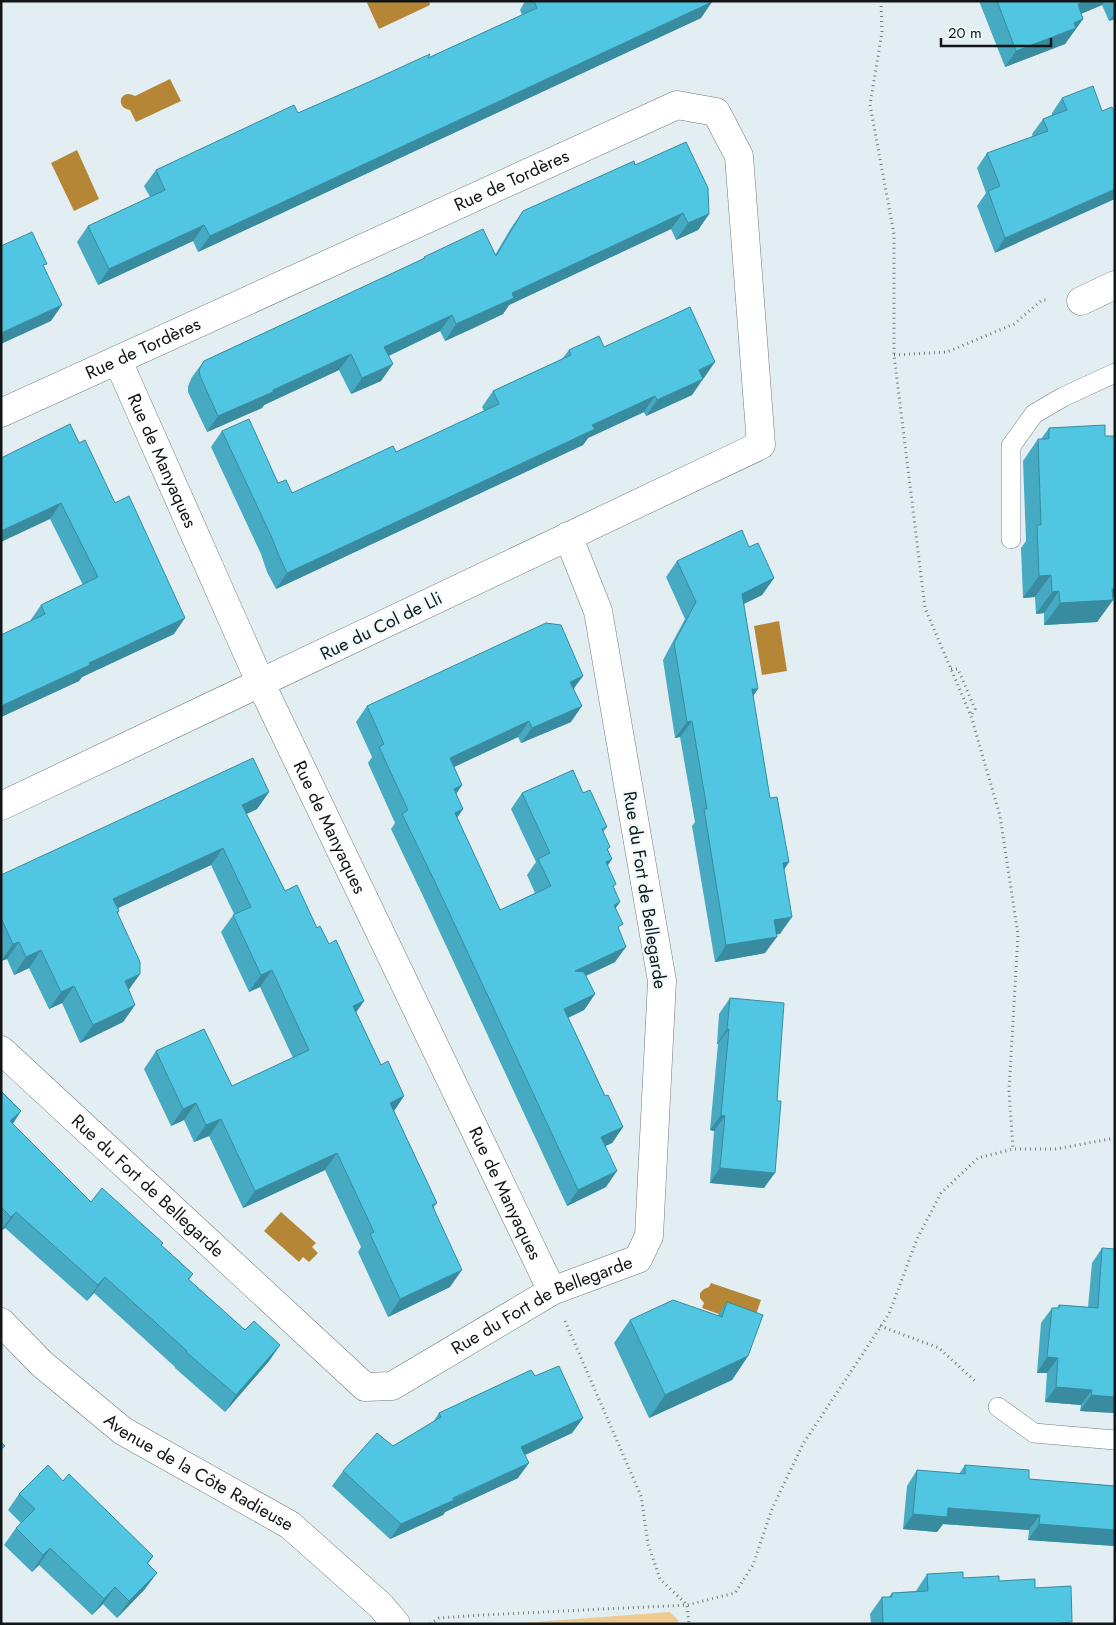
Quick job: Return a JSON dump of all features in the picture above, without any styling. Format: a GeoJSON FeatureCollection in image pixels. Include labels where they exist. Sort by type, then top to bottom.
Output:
{"type":"FeatureCollection","features":[{"type":"Feature","properties":{"kind":"street","name":"Rue de Tordères"},"geometry":{"type":"LineString","coordinates":[[1,414],[677,105],[716,112],[739,156],[761,445]]}},
{"type":"Feature","properties":{"kind":"street"},"geometry":{"type":"LineString","coordinates":[[1081,301],[1115,285]]}},
{"type":"Feature","properties":{"kind":"street","name":"Rue de Manyaques"},"geometry":{"type":"LineString","coordinates":[[118,361],[261,684],[552,1291]]}},
{"type":"Feature","properties":{"kind":"street","name":"Rue du Col de Lli"},"geometry":{"type":"LineString","coordinates":[[1,806],[761,445]]}},
{"type":"Feature","properties":{"kind":"street","name":"Rue du Fort de Bellegarde"},"geometry":{"type":"LineString","coordinates":[[1,1050],[365,1387],[392,1386],[552,1291],[638,1259],[649,1236],[662,981],[598,611],[568,536]]}},
{"type":"Feature","properties":{"kind":"street","name":"Avenue de la Côte Radieuse"},"geometry":{"type":"LineString","coordinates":[[1,1322],[42,1364],[123,1431],[290,1525],[381,1606],[396,1624]]}},
{"type":"Feature","properties":{"kind":"lane"},"geometry":{"type":"LineString","coordinates":[[1012,539],[1011,446],[1034,414],[1063,397],[1115,374]]}},
{"type":"Feature","properties":{"kind":"lane"},"geometry":{"type":"LineString","coordinates":[[998,1407],[1034,1433],[1115,1440]]}},
{"type":"Feature","properties":{"kind":"path"},"geometry":{"type":"LineString","coordinates":[[881,1],[882,32],[870,105],[894,234],[894,355],[925,608],[971,716],[1000,816],[1018,935],[1009,1091],[1013,1149]]}},
{"type":"Feature","properties":{"kind":"path"},"geometry":{"type":"LineString","coordinates":[[894,355],[947,352],[1014,324],[1042,300],[1081,301]]}},
{"type":"Feature","properties":{"kind":"path"},"geometry":{"type":"LineString","coordinates":[[951,669],[958,669],[975,709],[971,716]]}},
{"type":"Feature","properties":{"kind":"path"},"geometry":{"type":"LineString","coordinates":[[430,1624],[439,1618],[687,1604],[735,1593],[753,1565],[772,1509],[803,1444],[889,1314],[917,1240],[942,1193],[978,1158],[1013,1149],[1056,1149],[1115,1138]]}},
{"type":"Feature","properties":{"kind":"path"},"geometry":{"type":"LineString","coordinates":[[552,1291],[642,1496],[648,1544],[660,1579],[687,1604],[689,1624]]}},
{"type":"Feature","properties":{"kind":"path"},"geometry":{"type":"LineString","coordinates":[[880,1326],[938,1348],[977,1383]]}},
{"type":"Feature","properties":{"kind":"shaded area"},"geometry":{"type":"Polygon","coordinates":[[[370,1],[429,1],[430,5],[379,29],[367,3],[370,1]]]}},
{"type":"Feature","properties":{"kind":"shaded area"},"geometry":{"type":"Polygon","coordinates":[[[170,79],[181,101],[136,122],[130,110],[122,105],[122,97],[129,94],[135,96],[170,79]]]}},
{"type":"Feature","properties":{"kind":"shaded area"},"geometry":{"type":"Polygon","coordinates":[[[77,150],[99,199],[74,211],[51,163],[77,150]]]}},
{"type":"Feature","properties":{"kind":"shaded area"},"geometry":{"type":"Polygon","coordinates":[[[779,621],[787,671],[762,675],[754,626],[779,621]]]}},
{"type":"Feature","properties":{"kind":"shaded area"},"geometry":{"type":"Polygon","coordinates":[[[281,1212],[316,1243],[312,1247],[318,1253],[309,1262],[303,1257],[299,1262],[264,1231],[281,1212]]]}},
{"type":"Feature","properties":{"kind":"shaded area"},"geometry":{"type":"Polygon","coordinates":[[[711,1283],[761,1300],[752,1326],[702,1308],[704,1303],[700,1298],[700,1293],[709,1287],[711,1283]]]}},
{"type":"Feature","properties":{"kind":"shaded area"},"geometry":{"type":"Polygon","coordinates":[[[670,1612],[678,1620],[679,1624],[509,1624],[670,1612]]]}},
{"type":"Feature","properties":{"kind":"building"},"geometry":{"type":"Polygon","coordinates":[[[534,1],[712,2],[210,236],[204,225],[109,269],[88,226],[165,190],[156,170],[294,105],[298,113],[430,54],[428,58],[537,8],[534,1]]]}},
{"type":"Feature","properties":{"kind":"building"},"geometry":{"type":"Polygon","coordinates":[[[997,1],[1084,1],[1078,4],[1083,19],[1074,23],[1076,28],[1016,51],[997,1]]]}},
{"type":"Feature","properties":{"kind":"building"},"geometry":{"type":"Polygon","coordinates":[[[1093,86],[1102,111],[1112,107],[1115,113],[1115,189],[1005,238],[988,191],[1000,186],[987,153],[1048,131],[1043,119],[1067,110],[1062,98],[1093,86]]]}},
{"type":"Feature","properties":{"kind":"building"},"geometry":{"type":"Polygon","coordinates":[[[686,142],[708,188],[709,214],[688,223],[683,213],[512,293],[514,298],[456,324],[452,315],[384,347],[393,364],[362,378],[351,354],[218,416],[200,376],[199,370],[204,361],[483,229],[496,256],[523,211],[634,161],[635,165],[686,142]]]}},
{"type":"Feature","properties":{"kind":"building"},"geometry":{"type":"Polygon","coordinates":[[[32,232],[47,264],[43,265],[62,305],[1,333],[1,246],[32,232]]]}},
{"type":"Feature","properties":{"kind":"building"},"geometry":{"type":"Polygon","coordinates":[[[690,307],[715,362],[699,370],[703,379],[657,400],[655,396],[592,425],[595,429],[287,573],[222,431],[249,419],[278,483],[286,480],[292,493],[393,446],[396,452],[499,404],[493,391],[571,355],[569,350],[599,336],[604,347],[690,307]]]}},
{"type":"Feature","properties":{"kind":"building"},"geometry":{"type":"Polygon","coordinates":[[[70,424],[79,443],[85,440],[115,503],[129,496],[185,618],[1,706],[1,635],[45,614],[41,605],[98,577],[61,503],[1,531],[1,458],[70,424]]]}},
{"type":"Feature","properties":{"kind":"building"},"geometry":{"type":"Polygon","coordinates":[[[1105,425],[1105,436],[1115,436],[1115,589],[1112,589],[1113,600],[1060,603],[1059,591],[1052,592],[1051,575],[1039,576],[1037,525],[1041,525],[1038,439],[1049,439],[1049,428],[1105,425]]]}},
{"type":"Feature","properties":{"kind":"building"},"geometry":{"type":"Polygon","coordinates":[[[742,530],[749,547],[758,543],[774,578],[742,594],[758,689],[752,689],[770,798],[777,797],[789,862],[783,863],[792,917],[774,920],[777,937],[726,945],[704,809],[707,809],[692,721],[687,722],[674,643],[696,602],[677,561],[742,530]]]}},
{"type":"Feature","properties":{"kind":"building"},"geometry":{"type":"Polygon","coordinates":[[[546,623],[561,625],[583,676],[570,682],[582,706],[532,728],[529,721],[450,758],[462,785],[454,789],[463,809],[455,813],[500,910],[551,886],[538,859],[550,853],[522,793],[573,770],[583,793],[590,790],[607,827],[602,829],[610,847],[607,849],[612,859],[606,862],[616,884],[613,886],[620,902],[614,905],[623,924],[618,927],[626,947],[575,971],[584,972],[595,994],[564,1009],[605,1096],[608,1095],[623,1127],[601,1137],[617,1171],[578,1190],[402,814],[408,810],[379,747],[384,744],[367,706],[546,623]]]}},
{"type":"Feature","properties":{"kind":"building"},"geometry":{"type":"Polygon","coordinates":[[[253,758],[269,792],[242,805],[285,891],[297,885],[317,928],[320,926],[329,944],[336,940],[364,1001],[353,1006],[381,1065],[388,1061],[404,1096],[390,1103],[437,1203],[432,1205],[462,1270],[400,1299],[370,1234],[374,1232],[337,1153],[255,1191],[221,1119],[206,1125],[196,1103],[183,1109],[156,1051],[204,1029],[232,1086],[309,1050],[272,970],[261,975],[233,915],[251,907],[223,848],[113,899],[140,962],[140,974],[125,981],[135,1005],[93,1025],[74,986],[61,992],[41,950],[26,957],[19,942],[13,944],[1,918],[1,875],[253,758]]]}},
{"type":"Feature","properties":{"kind":"building"},"geometry":{"type":"Polygon","coordinates":[[[730,998],[784,1003],[777,1101],[781,1101],[775,1173],[720,1168],[725,1116],[721,1115],[730,998]]]}},
{"type":"Feature","properties":{"kind":"building"},"geometry":{"type":"Polygon","coordinates":[[[1,1091],[21,1111],[10,1121],[91,1202],[102,1188],[163,1243],[161,1245],[193,1274],[188,1279],[245,1330],[254,1321],[280,1345],[236,1395],[186,1352],[105,1277],[98,1285],[16,1212],[11,1217],[1,1207],[1,1091]]]}},
{"type":"Feature","properties":{"kind":"building"},"geometry":{"type":"Polygon","coordinates":[[[1102,1248],[1115,1249],[1115,1397],[1091,1395],[1092,1390],[1056,1387],[1058,1358],[1047,1357],[1052,1308],[1059,1308],[1059,1305],[1098,1308],[1102,1248]]]}},
{"type":"Feature","properties":{"kind":"building"},"geometry":{"type":"Polygon","coordinates":[[[673,1300],[722,1317],[727,1302],[763,1315],[748,1356],[665,1395],[630,1320],[673,1300]]]}},
{"type":"Feature","properties":{"kind":"building"},"geometry":{"type":"Polygon","coordinates":[[[559,1366],[583,1418],[521,1447],[529,1463],[453,1498],[454,1500],[401,1524],[343,1471],[377,1433],[393,1446],[441,1417],[439,1413],[531,1370],[535,1376],[559,1366]]]}},
{"type":"Feature","properties":{"kind":"building"},"geometry":{"type":"Polygon","coordinates":[[[48,1465],[63,1481],[69,1474],[153,1556],[147,1563],[157,1573],[129,1601],[115,1587],[104,1599],[50,1548],[43,1555],[16,1528],[35,1509],[19,1494],[48,1465]]]}},
{"type":"Feature","properties":{"kind":"building"},"geometry":{"type":"Polygon","coordinates":[[[965,1465],[1029,1470],[1029,1479],[1115,1486],[1115,1530],[1039,1524],[1040,1515],[948,1508],[947,1517],[913,1514],[917,1470],[965,1474],[965,1465]]]}},
{"type":"Feature","properties":{"kind":"building"},"geometry":{"type":"Polygon","coordinates":[[[963,1572],[963,1578],[999,1576],[999,1581],[1035,1579],[1035,1588],[1071,1586],[1072,1622],[1061,1624],[883,1624],[882,1597],[892,1597],[892,1593],[928,1591],[927,1574],[963,1572]]]}}]}
